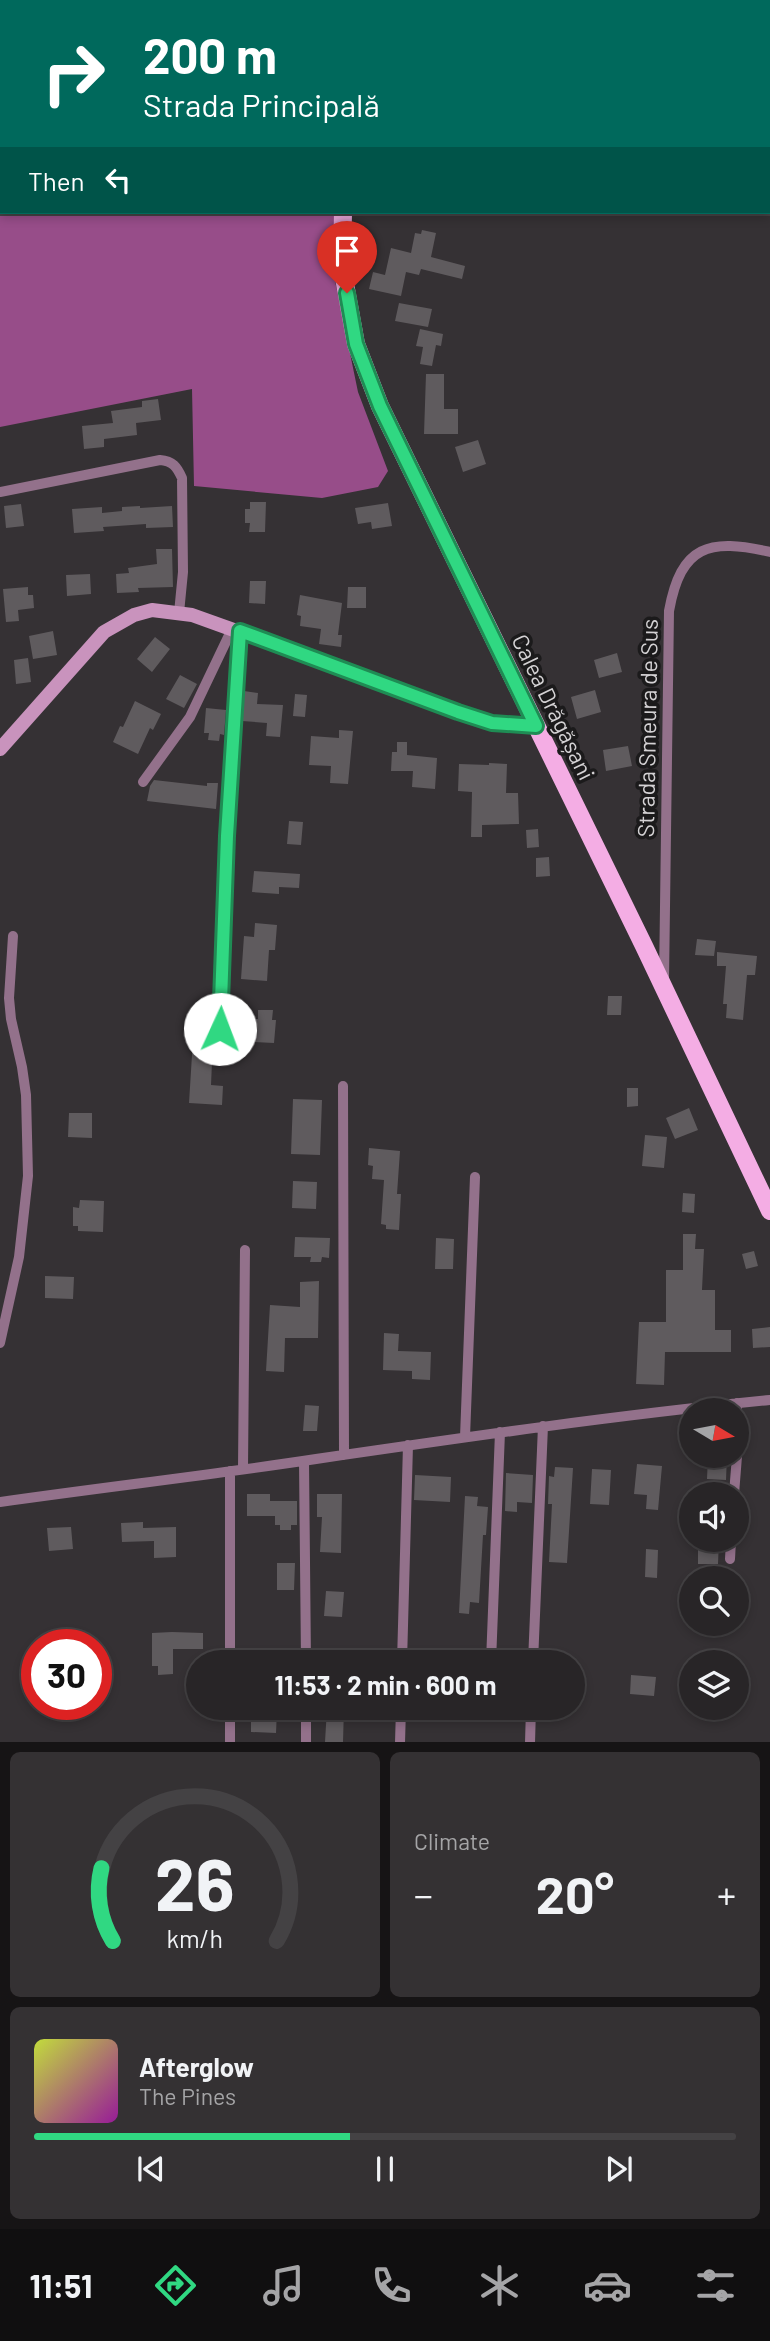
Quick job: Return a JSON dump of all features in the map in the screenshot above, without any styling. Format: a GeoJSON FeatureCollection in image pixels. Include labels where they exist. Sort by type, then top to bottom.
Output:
{"type":"FeatureCollection","features":[{"type":"Feature","properties":{"kind":"main road","name":"Calea Drăgășani"},"geometry":{"type":"LineString","coordinates":[[343,214],[342,267],[356,344],[380,406],[770,1210]]}},
{"type":"Feature","properties":{"kind":"street"},"geometry":{"type":"LineString","coordinates":[[0,492],[160,460],[169,461],[178,468],[182,478],[183,572],[179,613]]}},
{"type":"Feature","properties":{"kind":"street","name":"Strada Smeura de Sus"},"geometry":{"type":"LineString","coordinates":[[664,988],[669,611],[673,587],[692,555],[711,547],[742,545],[770,552]]}},
{"type":"Feature","properties":{"kind":"street"},"geometry":{"type":"LineString","coordinates":[[0,749],[104,632],[134,615],[152,610],[179,613],[236,630],[492,723],[536,726]]}},
{"type":"Feature","properties":{"kind":"street"},"geometry":{"type":"LineString","coordinates":[[143,782],[190,717],[236,630]]}},
{"type":"Feature","properties":{"kind":"street"},"geometry":{"type":"LineString","coordinates":[[220,1029],[236,630]]}},
{"type":"Feature","properties":{"kind":"street"},"geometry":{"type":"LineString","coordinates":[[0,1343],[19,1256],[28,1175],[26,1095],[9,998],[13,936]]}},
{"type":"Feature","properties":{"kind":"street"},"geometry":{"type":"LineString","coordinates":[[343,1086],[344,1455]]}},
{"type":"Feature","properties":{"kind":"street"},"geometry":{"type":"LineString","coordinates":[[465,1437],[475,1177]]}},
{"type":"Feature","properties":{"kind":"street"},"geometry":{"type":"LineString","coordinates":[[243,1469],[245,1250]]}},
{"type":"Feature","properties":{"kind":"street"},"geometry":{"type":"LineString","coordinates":[[749,1402],[770,1400]]}},
{"type":"Feature","properties":{"kind":"street"},"geometry":{"type":"LineString","coordinates":[[0,1502],[543,1426],[679,1410]]}},
{"type":"Feature","properties":{"kind":"street"},"geometry":{"type":"LineString","coordinates":[[534,1650],[543,1426]]}},
{"type":"Feature","properties":{"kind":"street"},"geometry":{"type":"LineString","coordinates":[[491,1650],[499,1432]]}},
{"type":"Feature","properties":{"kind":"street"},"geometry":{"type":"LineString","coordinates":[[402,1650],[408,1445]]}},
{"type":"Feature","properties":{"kind":"street"},"geometry":{"type":"LineString","coordinates":[[304,1461],[306,1650]]}},
{"type":"Feature","properties":{"kind":"street"},"geometry":{"type":"LineString","coordinates":[[230,1471],[230,1650]]}},
{"type":"Feature","properties":{"kind":"street"},"geometry":{"type":"LineString","coordinates":[[730,1552],[730,1559]]}},
{"type":"Feature","properties":{"kind":"street"},"geometry":{"type":"LineString","coordinates":[[230,1720],[230,1742]]}},
{"type":"Feature","properties":{"kind":"street"},"geometry":{"type":"LineString","coordinates":[[306,1720],[306,1742]]}},
{"type":"Feature","properties":{"kind":"street"},"geometry":{"type":"LineString","coordinates":[[400,1742],[401,1720]]}},
{"type":"Feature","properties":{"kind":"street"},"geometry":{"type":"LineString","coordinates":[[530,1742],[531,1720]]}},
{"type":"Feature","properties":{"kind":"shaded area"},"geometry":{"type":"Polygon","coordinates":[[[0,214],[336,214],[334,276],[358,392],[388,471],[378,487],[322,498],[194,486],[192,389],[0,427],[0,214]]]}},
{"type":"Feature","properties":{"kind":"building"},"geometry":{"type":"Polygon","coordinates":[[[422,230],[436,233],[431,257],[465,266],[462,279],[421,269],[419,275],[406,272],[401,296],[369,289],[373,272],[385,275],[391,248],[411,253],[415,233],[421,234],[422,230]]]}},
{"type":"Feature","properties":{"kind":"building"},"geometry":{"type":"Polygon","coordinates":[[[399,303],[432,309],[428,327],[395,321],[399,303]]]}},
{"type":"Feature","properties":{"kind":"building"},"geometry":{"type":"Polygon","coordinates":[[[420,329],[443,334],[441,346],[436,345],[432,366],[420,364],[423,347],[416,346],[420,329]]]}},
{"type":"Feature","properties":{"kind":"building"},"geometry":{"type":"Polygon","coordinates":[[[426,374],[444,374],[444,409],[458,409],[458,434],[424,434],[426,374]]]}},
{"type":"Feature","properties":{"kind":"building"},"geometry":{"type":"Polygon","coordinates":[[[158,399],[161,420],[136,423],[137,435],[104,439],[104,447],[84,449],[82,426],[113,423],[111,411],[142,407],[142,401],[158,399]]]}},
{"type":"Feature","properties":{"kind":"building"},"geometry":{"type":"Polygon","coordinates":[[[478,440],[486,464],[463,472],[455,447],[478,440]]]}},
{"type":"Feature","properties":{"kind":"building"},"geometry":{"type":"Polygon","coordinates":[[[250,502],[266,502],[265,532],[249,532],[250,523],[245,523],[245,509],[250,509],[250,502]]]}},
{"type":"Feature","properties":{"kind":"building"},"geometry":{"type":"Polygon","coordinates":[[[388,503],[392,526],[372,529],[371,522],[358,524],[355,508],[388,503]]]}},
{"type":"Feature","properties":{"kind":"building"},"geometry":{"type":"Polygon","coordinates":[[[21,504],[24,526],[6,528],[4,506],[21,504]]]}},
{"type":"Feature","properties":{"kind":"building"},"geometry":{"type":"Polygon","coordinates":[[[172,506],[173,527],[146,528],[146,524],[103,527],[104,531],[74,533],[72,509],[102,507],[102,513],[122,511],[122,507],[172,506]]]}},
{"type":"Feature","properties":{"kind":"building"},"geometry":{"type":"Polygon","coordinates":[[[156,549],[172,549],[173,587],[138,588],[139,592],[117,593],[116,574],[129,573],[128,568],[157,564],[156,549]]]}},
{"type":"Feature","properties":{"kind":"building"},"geometry":{"type":"Polygon","coordinates":[[[90,574],[91,594],[67,596],[66,575],[90,574]]]}},
{"type":"Feature","properties":{"kind":"building"},"geometry":{"type":"Polygon","coordinates":[[[250,581],[266,581],[265,604],[249,603],[250,581]]]}},
{"type":"Feature","properties":{"kind":"building"},"geometry":{"type":"Polygon","coordinates":[[[28,587],[28,595],[33,595],[34,608],[18,610],[19,621],[6,622],[3,589],[28,587]]]}},
{"type":"Feature","properties":{"kind":"building"},"geometry":{"type":"Polygon","coordinates":[[[348,587],[366,587],[366,608],[347,608],[348,587]]]}},
{"type":"Feature","properties":{"kind":"building"},"geometry":{"type":"Polygon","coordinates":[[[300,595],[342,603],[338,635],[342,635],[341,647],[319,644],[321,629],[300,626],[301,616],[297,615],[300,595]]]}},
{"type":"Feature","properties":{"kind":"building"},"geometry":{"type":"Polygon","coordinates":[[[53,631],[57,655],[33,659],[29,636],[53,631]]]}},
{"type":"Feature","properties":{"kind":"building"},"geometry":{"type":"Polygon","coordinates":[[[155,637],[170,649],[152,672],[137,659],[155,637]]]}},
{"type":"Feature","properties":{"kind":"building"},"geometry":{"type":"Polygon","coordinates":[[[617,653],[622,672],[599,678],[594,660],[617,653]]]}},
{"type":"Feature","properties":{"kind":"building"},"geometry":{"type":"Polygon","coordinates":[[[28,658],[31,682],[16,684],[14,660],[28,658]]]}},
{"type":"Feature","properties":{"kind":"building"},"geometry":{"type":"Polygon","coordinates":[[[180,675],[197,684],[184,708],[166,699],[180,675]]]}},
{"type":"Feature","properties":{"kind":"building"},"geometry":{"type":"Polygon","coordinates":[[[595,690],[601,712],[577,719],[571,697],[595,690]]]}},
{"type":"Feature","properties":{"kind":"building"},"geometry":{"type":"Polygon","coordinates":[[[244,691],[258,693],[257,704],[283,705],[280,737],[266,736],[267,723],[242,721],[244,691]]]}},
{"type":"Feature","properties":{"kind":"building"},"geometry":{"type":"Polygon","coordinates":[[[295,694],[307,695],[305,717],[293,716],[295,694]]]}},
{"type":"Feature","properties":{"kind":"building"},"geometry":{"type":"Polygon","coordinates":[[[135,701],[161,714],[153,730],[150,728],[138,754],[113,742],[135,701]]]}},
{"type":"Feature","properties":{"kind":"building"},"geometry":{"type":"Polygon","coordinates":[[[206,708],[226,710],[224,735],[220,734],[219,741],[208,740],[209,733],[204,733],[206,708]]]}},
{"type":"Feature","properties":{"kind":"building"},"geometry":{"type":"Polygon","coordinates":[[[339,730],[353,731],[348,784],[330,783],[331,766],[309,765],[311,736],[339,738],[339,730]]]}},
{"type":"Feature","properties":{"kind":"building"},"geometry":{"type":"Polygon","coordinates":[[[397,742],[407,742],[407,755],[437,758],[435,789],[412,787],[413,771],[391,771],[392,752],[397,752],[397,742]]]}},
{"type":"Feature","properties":{"kind":"building"},"geometry":{"type":"Polygon","coordinates":[[[628,746],[632,766],[606,771],[603,750],[628,746]]]}},
{"type":"Feature","properties":{"kind":"building"},"geometry":{"type":"Polygon","coordinates":[[[459,764],[507,764],[506,793],[518,793],[519,824],[482,825],[482,837],[471,837],[472,792],[458,791],[459,764]]]}},
{"type":"Feature","properties":{"kind":"building"},"geometry":{"type":"Polygon","coordinates":[[[154,780],[207,786],[207,783],[218,783],[216,809],[147,801],[154,780]]]}},
{"type":"Feature","properties":{"kind":"building"},"geometry":{"type":"Polygon","coordinates":[[[289,821],[303,822],[301,845],[287,844],[289,821]]]}},
{"type":"Feature","properties":{"kind":"building"},"geometry":{"type":"Polygon","coordinates":[[[538,829],[539,847],[527,848],[526,830],[538,829]]]}},
{"type":"Feature","properties":{"kind":"building"},"geometry":{"type":"Polygon","coordinates":[[[549,857],[550,876],[536,877],[536,858],[549,857]]]}},
{"type":"Feature","properties":{"kind":"building"},"geometry":{"type":"Polygon","coordinates":[[[254,871],[300,874],[299,888],[279,887],[279,894],[252,892],[254,871]]]}},
{"type":"Feature","properties":{"kind":"building"},"geometry":{"type":"Polygon","coordinates":[[[255,923],[277,925],[275,950],[269,950],[267,981],[241,979],[244,936],[254,937],[255,923]]]}},
{"type":"Feature","properties":{"kind":"building"},"geometry":{"type":"Polygon","coordinates":[[[697,939],[716,941],[714,956],[695,955],[697,939]]]}},
{"type":"Feature","properties":{"kind":"building"},"geometry":{"type":"Polygon","coordinates":[[[717,952],[757,956],[755,975],[747,975],[743,1020],[726,1018],[727,1004],[723,1004],[726,966],[717,966],[717,952]]]}},
{"type":"Feature","properties":{"kind":"building"},"geometry":{"type":"Polygon","coordinates":[[[608,996],[622,996],[621,1015],[607,1015],[608,996]]]}},
{"type":"Feature","properties":{"kind":"building"},"geometry":{"type":"Polygon","coordinates":[[[258,1010],[273,1010],[272,1020],[276,1020],[274,1043],[253,1042],[254,1019],[258,1019],[258,1010]]]}},
{"type":"Feature","properties":{"kind":"building"},"geometry":{"type":"Polygon","coordinates":[[[193,1039],[213,1040],[211,1085],[223,1086],[222,1105],[189,1103],[193,1039]]]}},
{"type":"Feature","properties":{"kind":"building"},"geometry":{"type":"Polygon","coordinates":[[[627,1088],[638,1088],[638,1106],[627,1107],[627,1088]]]}},
{"type":"Feature","properties":{"kind":"building"},"geometry":{"type":"Polygon","coordinates":[[[293,1099],[322,1100],[320,1155],[291,1154],[293,1099]]]}},
{"type":"Feature","properties":{"kind":"building"},"geometry":{"type":"Polygon","coordinates":[[[689,1108],[698,1130],[675,1139],[666,1118],[689,1108]]]}},
{"type":"Feature","properties":{"kind":"building"},"geometry":{"type":"Polygon","coordinates":[[[69,1113],[92,1113],[92,1138],[68,1137],[69,1113]]]}},
{"type":"Feature","properties":{"kind":"building"},"geometry":{"type":"Polygon","coordinates":[[[645,1135],[667,1137],[664,1168],[642,1166],[645,1135]]]}},
{"type":"Feature","properties":{"kind":"building"},"geometry":{"type":"Polygon","coordinates":[[[369,1148],[400,1151],[397,1194],[401,1194],[399,1230],[386,1229],[386,1225],[381,1224],[384,1180],[372,1179],[373,1166],[368,1165],[369,1148]]]}},
{"type":"Feature","properties":{"kind":"building"},"geometry":{"type":"Polygon","coordinates":[[[293,1181],[317,1182],[316,1209],[292,1208],[293,1181]]]}},
{"type":"Feature","properties":{"kind":"building"},"geometry":{"type":"Polygon","coordinates":[[[683,1193],[695,1194],[694,1213],[682,1212],[683,1193]]]}},
{"type":"Feature","properties":{"kind":"building"},"geometry":{"type":"Polygon","coordinates":[[[80,1200],[104,1201],[103,1232],[78,1231],[78,1226],[73,1226],[73,1207],[79,1208],[80,1200]]]}},
{"type":"Feature","properties":{"kind":"building"},"geometry":{"type":"Polygon","coordinates":[[[683,1234],[696,1234],[695,1249],[704,1249],[702,1290],[715,1290],[715,1330],[731,1330],[731,1352],[665,1352],[664,1385],[636,1384],[639,1322],[666,1322],[666,1270],[683,1270],[683,1234]]]}},
{"type":"Feature","properties":{"kind":"building"},"geometry":{"type":"Polygon","coordinates":[[[295,1237],[330,1238],[329,1258],[322,1257],[321,1262],[310,1262],[311,1257],[294,1257],[295,1237]]]}},
{"type":"Feature","properties":{"kind":"building"},"geometry":{"type":"Polygon","coordinates":[[[436,1238],[454,1239],[453,1269],[435,1269],[436,1238]]]}},
{"type":"Feature","properties":{"kind":"building"},"geometry":{"type":"Polygon","coordinates":[[[754,1251],[758,1266],[746,1269],[742,1254],[754,1251]]]}},
{"type":"Feature","properties":{"kind":"building"},"geometry":{"type":"Polygon","coordinates":[[[45,1276],[74,1277],[73,1299],[45,1298],[45,1276]]]}},
{"type":"Feature","properties":{"kind":"building"},"geometry":{"type":"Polygon","coordinates":[[[319,1281],[318,1338],[285,1338],[284,1372],[266,1371],[270,1305],[300,1307],[300,1282],[319,1281]]]}},
{"type":"Feature","properties":{"kind":"building"},"geometry":{"type":"Polygon","coordinates":[[[770,1327],[770,1347],[753,1348],[752,1329],[770,1327]]]}},
{"type":"Feature","properties":{"kind":"building"},"geometry":{"type":"Polygon","coordinates":[[[384,1333],[399,1334],[398,1351],[431,1352],[430,1380],[412,1379],[412,1371],[383,1370],[384,1333]]]}},
{"type":"Feature","properties":{"kind":"building"},"geometry":{"type":"Polygon","coordinates":[[[305,1405],[319,1406],[317,1431],[303,1431],[305,1405]]]}},
{"type":"Feature","properties":{"kind":"building"},"geometry":{"type":"Polygon","coordinates":[[[637,1464],[662,1466],[658,1510],[646,1509],[647,1495],[634,1494],[637,1464]]]}},
{"type":"Feature","properties":{"kind":"building"},"geometry":{"type":"Polygon","coordinates":[[[555,1467],[573,1468],[567,1563],[549,1562],[552,1504],[548,1504],[549,1476],[554,1477],[555,1467]]]}},
{"type":"Feature","properties":{"kind":"building"},"geometry":{"type":"Polygon","coordinates":[[[707,1468],[726,1468],[726,1480],[707,1479],[707,1468]]]}},
{"type":"Feature","properties":{"kind":"building"},"geometry":{"type":"Polygon","coordinates":[[[592,1469],[611,1470],[609,1505],[590,1504],[592,1469]]]}},
{"type":"Feature","properties":{"kind":"building"},"geometry":{"type":"Polygon","coordinates":[[[506,1473],[533,1475],[532,1503],[517,1502],[517,1512],[505,1511],[506,1473]]]}},
{"type":"Feature","properties":{"kind":"building"},"geometry":{"type":"Polygon","coordinates":[[[415,1475],[451,1477],[450,1502],[414,1500],[415,1475]]]}},
{"type":"Feature","properties":{"kind":"building"},"geometry":{"type":"Polygon","coordinates":[[[247,1494],[270,1494],[270,1501],[297,1501],[297,1525],[291,1525],[291,1530],[280,1530],[280,1525],[275,1525],[275,1516],[247,1516],[247,1494]]]}},
{"type":"Feature","properties":{"kind":"building"},"geometry":{"type":"Polygon","coordinates":[[[317,1494],[342,1494],[341,1553],[320,1552],[322,1517],[317,1517],[317,1494]]]}},
{"type":"Feature","properties":{"kind":"building"},"geometry":{"type":"Polygon","coordinates":[[[465,1496],[478,1497],[477,1506],[488,1507],[486,1535],[483,1535],[479,1603],[470,1602],[469,1614],[459,1613],[465,1496]]]}},
{"type":"Feature","properties":{"kind":"building"},"geometry":{"type":"Polygon","coordinates":[[[143,1522],[143,1528],[176,1527],[176,1557],[154,1558],[154,1541],[122,1542],[121,1523],[143,1522]]]}},
{"type":"Feature","properties":{"kind":"building"},"geometry":{"type":"Polygon","coordinates":[[[71,1527],[73,1549],[49,1551],[47,1528],[71,1527]]]}},
{"type":"Feature","properties":{"kind":"building"},"geometry":{"type":"Polygon","coordinates":[[[646,1549],[658,1550],[657,1578],[645,1577],[646,1549]]]}},
{"type":"Feature","properties":{"kind":"building"},"geometry":{"type":"Polygon","coordinates":[[[698,1552],[718,1552],[718,1564],[698,1564],[698,1552]]]}},
{"type":"Feature","properties":{"kind":"building"},"geometry":{"type":"Polygon","coordinates":[[[277,1563],[295,1563],[294,1590],[277,1590],[277,1563]]]}},
{"type":"Feature","properties":{"kind":"building"},"geometry":{"type":"Polygon","coordinates":[[[326,1591],[344,1592],[342,1617],[324,1616],[326,1591]]]}},
{"type":"Feature","properties":{"kind":"building"},"geometry":{"type":"Polygon","coordinates":[[[152,1633],[203,1633],[203,1649],[173,1649],[173,1674],[158,1675],[158,1666],[152,1666],[152,1633]]]}},
{"type":"Feature","properties":{"kind":"building"},"geometry":{"type":"Polygon","coordinates":[[[631,1675],[656,1677],[654,1696],[630,1694],[631,1675]]]}},
{"type":"Feature","properties":{"kind":"building"},"geometry":{"type":"Polygon","coordinates":[[[251,1720],[277,1720],[276,1733],[251,1732],[251,1720]]]}},
{"type":"Feature","properties":{"kind":"building"},"geometry":{"type":"Polygon","coordinates":[[[326,1720],[344,1720],[343,1742],[325,1742],[326,1720]]]}},
{"type":"Feature","properties":{"kind":"route"},"geometry":{"type":"LineString","coordinates":[[220,1029],[227,836],[240,631],[492,723],[536,726],[380,406],[356,344],[347,293]]}}]}
